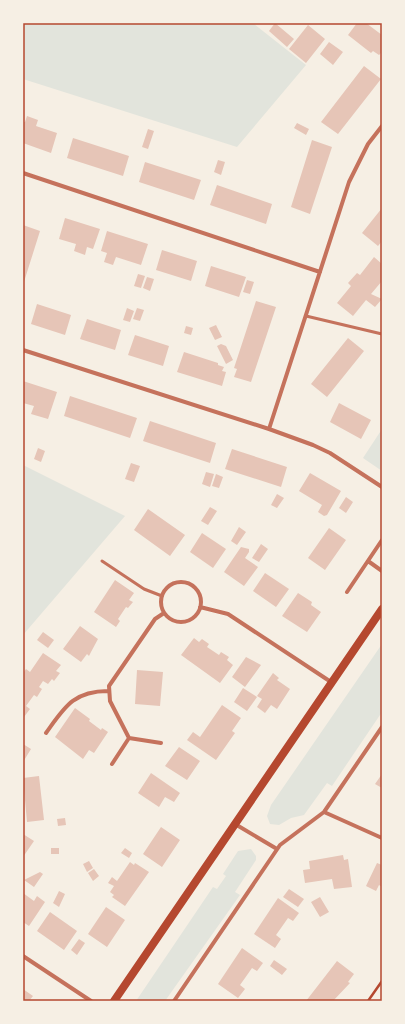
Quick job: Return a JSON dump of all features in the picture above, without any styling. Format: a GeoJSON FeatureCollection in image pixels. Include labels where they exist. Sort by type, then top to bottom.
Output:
{"type":"FeatureCollection","features":[{"type":"Feature","properties":{"kind":"main road"},"geometry":{"type":"LineString","coordinates":[[114,1001],[382,609]]}},
{"type":"Feature","properties":{"kind":"street"},"geometry":{"type":"LineString","coordinates":[[269,429],[349,182],[368,144],[382,126]]}},
{"type":"Feature","properties":{"kind":"street"},"geometry":{"type":"LineString","coordinates":[[23,173],[320,272]]}},
{"type":"Feature","properties":{"kind":"street"},"geometry":{"type":"LineString","coordinates":[[23,350],[269,429],[330,453],[382,487]]}},
{"type":"Feature","properties":{"kind":"street"},"geometry":{"type":"LineString","coordinates":[[347,592],[382,540]]}},
{"type":"Feature","properties":{"kind":"street"},"geometry":{"type":"LineString","coordinates":[[368,561],[382,571]]}},
{"type":"Feature","properties":{"kind":"street"},"geometry":{"type":"LineString","coordinates":[[176,582],[190,584],[199,593],[200,607],[194,617],[182,622],[171,619],[164,613],[161,603],[162,596],[170,585],[176,582]]}},
{"type":"Feature","properties":{"kind":"street"},"geometry":{"type":"LineString","coordinates":[[200,607],[228,614],[331,682]]}},
{"type":"Feature","properties":{"kind":"street"},"geometry":{"type":"LineString","coordinates":[[129,738],[110,700],[108,691],[111,682],[155,619],[164,613]]}},
{"type":"Feature","properties":{"kind":"street"},"geometry":{"type":"LineString","coordinates":[[46,733],[70,701],[89,692],[108,691]]}},
{"type":"Feature","properties":{"kind":"street"},"geometry":{"type":"LineString","coordinates":[[174,1001],[280,844],[324,812],[382,727]]}},
{"type":"Feature","properties":{"kind":"street"},"geometry":{"type":"LineString","coordinates":[[129,738],[161,743]]}},
{"type":"Feature","properties":{"kind":"street"},"geometry":{"type":"LineString","coordinates":[[112,764],[129,738]]}},
{"type":"Feature","properties":{"kind":"street"},"geometry":{"type":"LineString","coordinates":[[324,812],[382,838]]}},
{"type":"Feature","properties":{"kind":"street"},"geometry":{"type":"LineString","coordinates":[[235,824],[277,849]]}},
{"type":"Feature","properties":{"kind":"street"},"geometry":{"type":"LineString","coordinates":[[23,956],[91,1001]]}},
{"type":"Feature","properties":{"kind":"lane"},"geometry":{"type":"LineString","coordinates":[[306,316],[382,334]]}},
{"type":"Feature","properties":{"kind":"lane"},"geometry":{"type":"LineString","coordinates":[[102,560],[144,590],[162,596]]}},
{"type":"Feature","properties":{"kind":"path"},"geometry":{"type":"LineString","coordinates":[[368,1001],[382,981]]}},
{"type":"Feature","properties":{"kind":"shaded area"},"geometry":{"type":"Polygon","coordinates":[[[23,23],[255,23],[254,24],[306,65],[237,147],[23,79],[23,23]]]}},
{"type":"Feature","properties":{"kind":"shaded area"},"geometry":{"type":"Polygon","coordinates":[[[382,429],[382,471],[363,458],[382,429]]]}},
{"type":"Feature","properties":{"kind":"shaded area"},"geometry":{"type":"Polygon","coordinates":[[[23,465],[125,516],[23,635],[23,465]]]}},
{"type":"Feature","properties":{"kind":"shaded area"},"geometry":{"type":"Polygon","coordinates":[[[382,644],[382,712],[332,786],[327,783],[304,815],[291,818],[279,825],[270,824],[267,816],[271,805],[382,644]]]}},
{"type":"Feature","properties":{"kind":"shaded area"},"geometry":{"type":"Polygon","coordinates":[[[251,849],[256,856],[256,860],[235,892],[240,895],[165,1001],[136,1001],[213,887],[217,889],[226,876],[223,874],[238,851],[251,849]]]}},
{"type":"Feature","properties":{"kind":"building"},"geometry":{"type":"Polygon","coordinates":[[[275,23],[294,39],[287,47],[269,31],[275,23]]]}},
{"type":"Feature","properties":{"kind":"building"},"geometry":{"type":"Polygon","coordinates":[[[357,23],[366,23],[382,35],[382,52],[379,55],[373,51],[371,53],[348,35],[357,23]]]}},
{"type":"Feature","properties":{"kind":"building"},"geometry":{"type":"Polygon","coordinates":[[[308,25],[325,39],[306,63],[289,49],[308,25]]]}},
{"type":"Feature","properties":{"kind":"building"},"geometry":{"type":"Polygon","coordinates":[[[329,42],[343,52],[333,65],[320,54],[329,42]]]}},
{"type":"Feature","properties":{"kind":"building"},"geometry":{"type":"Polygon","coordinates":[[[364,66],[381,79],[338,134],[321,122],[364,66]]]}},
{"type":"Feature","properties":{"kind":"building"},"geometry":{"type":"Polygon","coordinates":[[[27,116],[38,120],[36,126],[57,133],[51,153],[23,143],[23,122],[25,122],[27,116]]]}},
{"type":"Feature","properties":{"kind":"building"},"geometry":{"type":"Polygon","coordinates":[[[297,123],[309,129],[306,135],[294,128],[297,123]]]}},
{"type":"Feature","properties":{"kind":"building"},"geometry":{"type":"Polygon","coordinates":[[[148,129],[154,131],[148,149],[142,147],[148,129]]]}},
{"type":"Feature","properties":{"kind":"building"},"geometry":{"type":"Polygon","coordinates":[[[73,138],[129,156],[123,176],[67,158],[73,138]]]}},
{"type":"Feature","properties":{"kind":"building"},"geometry":{"type":"Polygon","coordinates":[[[312,140],[332,147],[310,214],[291,207],[312,140]]]}},
{"type":"Feature","properties":{"kind":"building"},"geometry":{"type":"Polygon","coordinates":[[[218,160],[225,162],[221,175],[214,172],[218,160]]]}},
{"type":"Feature","properties":{"kind":"building"},"geometry":{"type":"Polygon","coordinates":[[[145,162],[201,180],[194,200],[139,182],[145,162]]]}},
{"type":"Feature","properties":{"kind":"building"},"geometry":{"type":"Polygon","coordinates":[[[217,185],[272,204],[266,224],[210,205],[217,185]]]}},
{"type":"Feature","properties":{"kind":"building"},"geometry":{"type":"Polygon","coordinates":[[[382,208],[382,241],[378,246],[362,233],[382,208]]]}},
{"type":"Feature","properties":{"kind":"building"},"geometry":{"type":"Polygon","coordinates":[[[65,218],[100,229],[93,249],[87,247],[85,255],[74,251],[76,244],[59,239],[65,218]]]}},
{"type":"Feature","properties":{"kind":"building"},"geometry":{"type":"Polygon","coordinates":[[[23,225],[40,231],[23,285],[23,225]]]}},
{"type":"Feature","properties":{"kind":"building"},"geometry":{"type":"Polygon","coordinates":[[[107,231],[148,244],[141,265],[116,257],[113,265],[104,262],[107,253],[101,251],[107,231]]]}},
{"type":"Feature","properties":{"kind":"building"},"geometry":{"type":"Polygon","coordinates":[[[162,250],[197,261],[191,281],[156,270],[162,250]]]}},
{"type":"Feature","properties":{"kind":"building"},"geometry":{"type":"Polygon","coordinates":[[[374,257],[382,264],[382,281],[371,294],[382,299],[375,307],[366,300],[353,316],[337,303],[351,286],[348,283],[357,273],[360,275],[374,257]]]}},
{"type":"Feature","properties":{"kind":"building"},"geometry":{"type":"Polygon","coordinates":[[[211,266],[246,277],[239,297],[205,286],[211,266]]]}},
{"type":"Feature","properties":{"kind":"building"},"geometry":{"type":"Polygon","coordinates":[[[138,274],[145,276],[141,288],[134,286],[138,274]]]}},
{"type":"Feature","properties":{"kind":"building"},"geometry":{"type":"Polygon","coordinates":[[[147,277],[154,279],[150,291],[143,288],[147,277]]]}},
{"type":"Feature","properties":{"kind":"building"},"geometry":{"type":"Polygon","coordinates":[[[247,280],[254,282],[250,294],[243,292],[247,280]]]}},
{"type":"Feature","properties":{"kind":"building"},"geometry":{"type":"Polygon","coordinates":[[[256,301],[276,307],[251,382],[234,377],[237,369],[234,368],[256,301]]]}},
{"type":"Feature","properties":{"kind":"building"},"geometry":{"type":"Polygon","coordinates":[[[37,304],[71,315],[65,335],[31,324],[37,304]]]}},
{"type":"Feature","properties":{"kind":"building"},"geometry":{"type":"Polygon","coordinates":[[[127,308],[134,311],[130,322],[123,320],[127,308]]]}},
{"type":"Feature","properties":{"kind":"building"},"geometry":{"type":"Polygon","coordinates":[[[137,308],[144,310],[140,321],[133,319],[137,308]]]}},
{"type":"Feature","properties":{"kind":"building"},"geometry":{"type":"Polygon","coordinates":[[[87,319],[121,330],[115,350],[80,339],[87,319]]]}},
{"type":"Feature","properties":{"kind":"building"},"geometry":{"type":"Polygon","coordinates":[[[216,325],[222,337],[215,340],[209,328],[216,325]]]}},
{"type":"Feature","properties":{"kind":"building"},"geometry":{"type":"Polygon","coordinates":[[[186,326],[193,328],[191,335],[184,333],[186,326]]]}},
{"type":"Feature","properties":{"kind":"building"},"geometry":{"type":"Polygon","coordinates":[[[135,335],[169,346],[163,366],[128,355],[135,335]]]}},
{"type":"Feature","properties":{"kind":"building"},"geometry":{"type":"Polygon","coordinates":[[[348,338],[364,351],[327,397],[311,384],[348,338]]]}},
{"type":"Feature","properties":{"kind":"building"},"geometry":{"type":"Polygon","coordinates":[[[221,344],[226,346],[233,360],[226,364],[217,346],[221,344]]]}},
{"type":"Feature","properties":{"kind":"building"},"geometry":{"type":"Polygon","coordinates":[[[184,352],[218,363],[218,365],[224,367],[222,371],[226,372],[222,386],[177,372],[184,352]]]}},
{"type":"Feature","properties":{"kind":"building"},"geometry":{"type":"Polygon","coordinates":[[[23,381],[57,392],[48,419],[31,414],[34,406],[23,403],[23,381]]]}},
{"type":"Feature","properties":{"kind":"building"},"geometry":{"type":"Polygon","coordinates":[[[70,396],[137,418],[130,438],[64,416],[70,396]]]}},
{"type":"Feature","properties":{"kind":"building"},"geometry":{"type":"Polygon","coordinates":[[[339,403],[371,420],[361,439],[330,422],[339,403]]]}},
{"type":"Feature","properties":{"kind":"building"},"geometry":{"type":"Polygon","coordinates":[[[150,421],[216,443],[210,463],[143,441],[150,421]]]}},
{"type":"Feature","properties":{"kind":"building"},"geometry":{"type":"Polygon","coordinates":[[[38,448],[45,451],[41,462],[34,459],[38,448]]]}},
{"type":"Feature","properties":{"kind":"building"},"geometry":{"type":"Polygon","coordinates":[[[232,449],[287,467],[281,487],[225,469],[232,449]]]}},
{"type":"Feature","properties":{"kind":"building"},"geometry":{"type":"Polygon","coordinates":[[[131,463],[140,466],[134,482],[125,479],[131,463]]]}},
{"type":"Feature","properties":{"kind":"building"},"geometry":{"type":"Polygon","coordinates":[[[206,472],[214,474],[210,487],[202,484],[206,472]]]}},
{"type":"Feature","properties":{"kind":"building"},"geometry":{"type":"Polygon","coordinates":[[[310,473],[341,491],[327,515],[324,516],[318,512],[322,505],[299,491],[310,473]]]}},
{"type":"Feature","properties":{"kind":"building"},"geometry":{"type":"Polygon","coordinates":[[[216,474],[223,477],[219,488],[212,486],[216,474]]]}},
{"type":"Feature","properties":{"kind":"building"},"geometry":{"type":"Polygon","coordinates":[[[277,494],[284,498],[277,508],[271,505],[277,494]]]}},
{"type":"Feature","properties":{"kind":"building"},"geometry":{"type":"Polygon","coordinates":[[[346,497],[353,502],[346,513],[339,508],[346,497]]]}},
{"type":"Feature","properties":{"kind":"building"},"geometry":{"type":"Polygon","coordinates":[[[210,507],[217,511],[208,525],[201,521],[210,507]]]}},
{"type":"Feature","properties":{"kind":"building"},"geometry":{"type":"Polygon","coordinates":[[[148,509],[185,535],[170,556],[134,530],[148,509]]]}},
{"type":"Feature","properties":{"kind":"building"},"geometry":{"type":"Polygon","coordinates":[[[239,527],[246,532],[237,545],[231,541],[239,527]]]}},
{"type":"Feature","properties":{"kind":"building"},"geometry":{"type":"Polygon","coordinates":[[[329,528],[346,540],[325,570],[308,558],[329,528]]]}},
{"type":"Feature","properties":{"kind":"building"},"geometry":{"type":"Polygon","coordinates":[[[202,533],[226,549],[213,568],[190,552],[202,533]]]}},
{"type":"Feature","properties":{"kind":"building"},"geometry":{"type":"Polygon","coordinates":[[[261,544],[268,549],[259,562],[252,558],[261,544]]]}},
{"type":"Feature","properties":{"kind":"building"},"geometry":{"type":"Polygon","coordinates":[[[241,547],[249,549],[249,552],[245,558],[258,567],[244,586],[224,572],[241,547]]]}},
{"type":"Feature","properties":{"kind":"building"},"geometry":{"type":"Polygon","coordinates":[[[265,573],[289,589],[276,607],[253,591],[265,573]]]}},
{"type":"Feature","properties":{"kind":"building"},"geometry":{"type":"Polygon","coordinates":[[[115,580],[134,593],[129,600],[133,602],[128,608],[126,607],[118,619],[120,621],[116,627],[94,612],[115,580]]]}},
{"type":"Feature","properties":{"kind":"building"},"geometry":{"type":"Polygon","coordinates":[[[298,593],[312,602],[311,605],[321,612],[307,632],[282,616],[298,593]]]}},
{"type":"Feature","properties":{"kind":"building"},"geometry":{"type":"Polygon","coordinates":[[[80,626],[98,639],[89,656],[87,654],[81,662],[63,649],[80,626]]]}},
{"type":"Feature","properties":{"kind":"building"},"geometry":{"type":"Polygon","coordinates":[[[43,632],[54,640],[48,648],[37,640],[43,632]]]}},
{"type":"Feature","properties":{"kind":"building"},"geometry":{"type":"Polygon","coordinates":[[[194,638],[199,642],[202,639],[209,644],[207,647],[219,655],[221,652],[229,657],[227,660],[233,665],[220,683],[181,655],[194,638]]]}},
{"type":"Feature","properties":{"kind":"building"},"geometry":{"type":"Polygon","coordinates":[[[43,653],[61,665],[56,671],[60,673],[54,681],[52,679],[48,684],[43,681],[39,687],[42,689],[37,697],[34,695],[26,706],[30,709],[24,717],[23,673],[26,669],[30,672],[43,653]]]}},
{"type":"Feature","properties":{"kind":"building"},"geometry":{"type":"Polygon","coordinates":[[[246,657],[261,665],[245,687],[232,677],[246,657]]]}},
{"type":"Feature","properties":{"kind":"building"},"geometry":{"type":"Polygon","coordinates":[[[137,670],[163,672],[160,706],[135,704],[137,670]]]}},
{"type":"Feature","properties":{"kind":"building"},"geometry":{"type":"Polygon","coordinates":[[[273,673],[279,678],[277,680],[290,689],[277,709],[271,705],[265,713],[257,707],[262,699],[257,696],[273,673]]]}},
{"type":"Feature","properties":{"kind":"building"},"geometry":{"type":"Polygon","coordinates":[[[243,688],[257,697],[247,711],[234,702],[243,688]]]}},
{"type":"Feature","properties":{"kind":"building"},"geometry":{"type":"Polygon","coordinates":[[[222,705],[241,718],[232,731],[235,733],[216,760],[187,740],[193,732],[200,737],[222,705]]]}},
{"type":"Feature","properties":{"kind":"building"},"geometry":{"type":"Polygon","coordinates":[[[75,708],[90,719],[89,721],[101,730],[102,728],[108,732],[94,753],[89,750],[83,759],[55,737],[75,708]]]}},
{"type":"Feature","properties":{"kind":"building"},"geometry":{"type":"Polygon","coordinates":[[[23,744],[31,749],[23,762],[23,744]]]}},
{"type":"Feature","properties":{"kind":"building"},"geometry":{"type":"Polygon","coordinates":[[[179,747],[200,761],[187,780],[165,766],[179,747]]]}},
{"type":"Feature","properties":{"kind":"building"},"geometry":{"type":"Polygon","coordinates":[[[151,773],[180,793],[174,802],[165,797],[159,807],[138,793],[151,773]]]}},
{"type":"Feature","properties":{"kind":"building"},"geometry":{"type":"Polygon","coordinates":[[[382,774],[382,788],[375,784],[382,774]]]}},
{"type":"Feature","properties":{"kind":"building"},"geometry":{"type":"Polygon","coordinates":[[[39,776],[44,820],[27,822],[23,778],[39,776]]]}},
{"type":"Feature","properties":{"kind":"building"},"geometry":{"type":"Polygon","coordinates":[[[65,818],[66,825],[58,826],[57,819],[65,818]]]}},
{"type":"Feature","properties":{"kind":"building"},"geometry":{"type":"Polygon","coordinates":[[[161,827],[180,840],[162,867],[143,854],[161,827]]]}},
{"type":"Feature","properties":{"kind":"building"},"geometry":{"type":"Polygon","coordinates":[[[23,834],[34,841],[23,857],[23,834]]]}},
{"type":"Feature","properties":{"kind":"building"},"geometry":{"type":"Polygon","coordinates":[[[51,848],[59,848],[59,854],[51,854],[51,848]]]}},
{"type":"Feature","properties":{"kind":"building"},"geometry":{"type":"Polygon","coordinates":[[[125,848],[132,853],[129,858],[121,853],[125,848]]]}},
{"type":"Feature","properties":{"kind":"building"},"geometry":{"type":"Polygon","coordinates":[[[343,855],[344,860],[348,859],[352,887],[334,889],[332,879],[305,883],[303,870],[310,869],[309,861],[343,855]]]}},
{"type":"Feature","properties":{"kind":"building"},"geometry":{"type":"Polygon","coordinates":[[[89,861],[93,868],[87,872],[83,864],[89,861]]]}},
{"type":"Feature","properties":{"kind":"building"},"geometry":{"type":"Polygon","coordinates":[[[130,862],[134,865],[135,863],[149,872],[125,906],[112,897],[114,895],[110,892],[114,886],[108,883],[112,877],[117,881],[130,862]]]}},
{"type":"Feature","properties":{"kind":"building"},"geometry":{"type":"Polygon","coordinates":[[[377,863],[382,865],[382,887],[379,885],[376,891],[366,886],[377,863]]]}},
{"type":"Feature","properties":{"kind":"building"},"geometry":{"type":"Polygon","coordinates":[[[94,869],[99,876],[93,881],[88,873],[94,869]]]}},
{"type":"Feature","properties":{"kind":"building"},"geometry":{"type":"Polygon","coordinates":[[[40,872],[43,874],[34,887],[24,880],[40,872]]]}},
{"type":"Feature","properties":{"kind":"building"},"geometry":{"type":"Polygon","coordinates":[[[289,889],[304,899],[298,907],[283,897],[289,889]]]}},
{"type":"Feature","properties":{"kind":"building"},"geometry":{"type":"Polygon","coordinates":[[[59,891],[65,894],[59,907],[53,903],[59,891]]]}},
{"type":"Feature","properties":{"kind":"building"},"geometry":{"type":"Polygon","coordinates":[[[23,893],[34,901],[37,896],[45,902],[29,926],[23,922],[23,893]]]}},
{"type":"Feature","properties":{"kind":"building"},"geometry":{"type":"Polygon","coordinates":[[[320,897],[329,912],[320,917],[311,902],[320,897]]]}},
{"type":"Feature","properties":{"kind":"building"},"geometry":{"type":"Polygon","coordinates":[[[278,898],[299,913],[293,921],[288,918],[276,935],[281,939],[275,948],[254,934],[278,898]]]}},
{"type":"Feature","properties":{"kind":"building"},"geometry":{"type":"Polygon","coordinates":[[[106,907],[125,920],[107,947],[88,934],[106,907]]]}},
{"type":"Feature","properties":{"kind":"building"},"geometry":{"type":"Polygon","coordinates":[[[50,912],[77,931],[64,950],[37,931],[50,912]]]}},
{"type":"Feature","properties":{"kind":"building"},"geometry":{"type":"Polygon","coordinates":[[[79,939],[85,943],[77,955],[71,950],[79,939]]]}},
{"type":"Feature","properties":{"kind":"building"},"geometry":{"type":"Polygon","coordinates":[[[242,948],[263,963],[257,971],[252,968],[240,985],[245,989],[238,998],[218,984],[242,948]]]}},
{"type":"Feature","properties":{"kind":"building"},"geometry":{"type":"Polygon","coordinates":[[[274,960],[287,969],[282,975],[270,966],[274,960]]]}},
{"type":"Feature","properties":{"kind":"building"},"geometry":{"type":"Polygon","coordinates":[[[337,961],[354,974],[348,982],[350,983],[333,1001],[306,1001],[337,961]]]}},
{"type":"Feature","properties":{"kind":"building"},"geometry":{"type":"Polygon","coordinates":[[[23,989],[33,996],[29,1001],[23,1001],[23,989]]]}}]}
